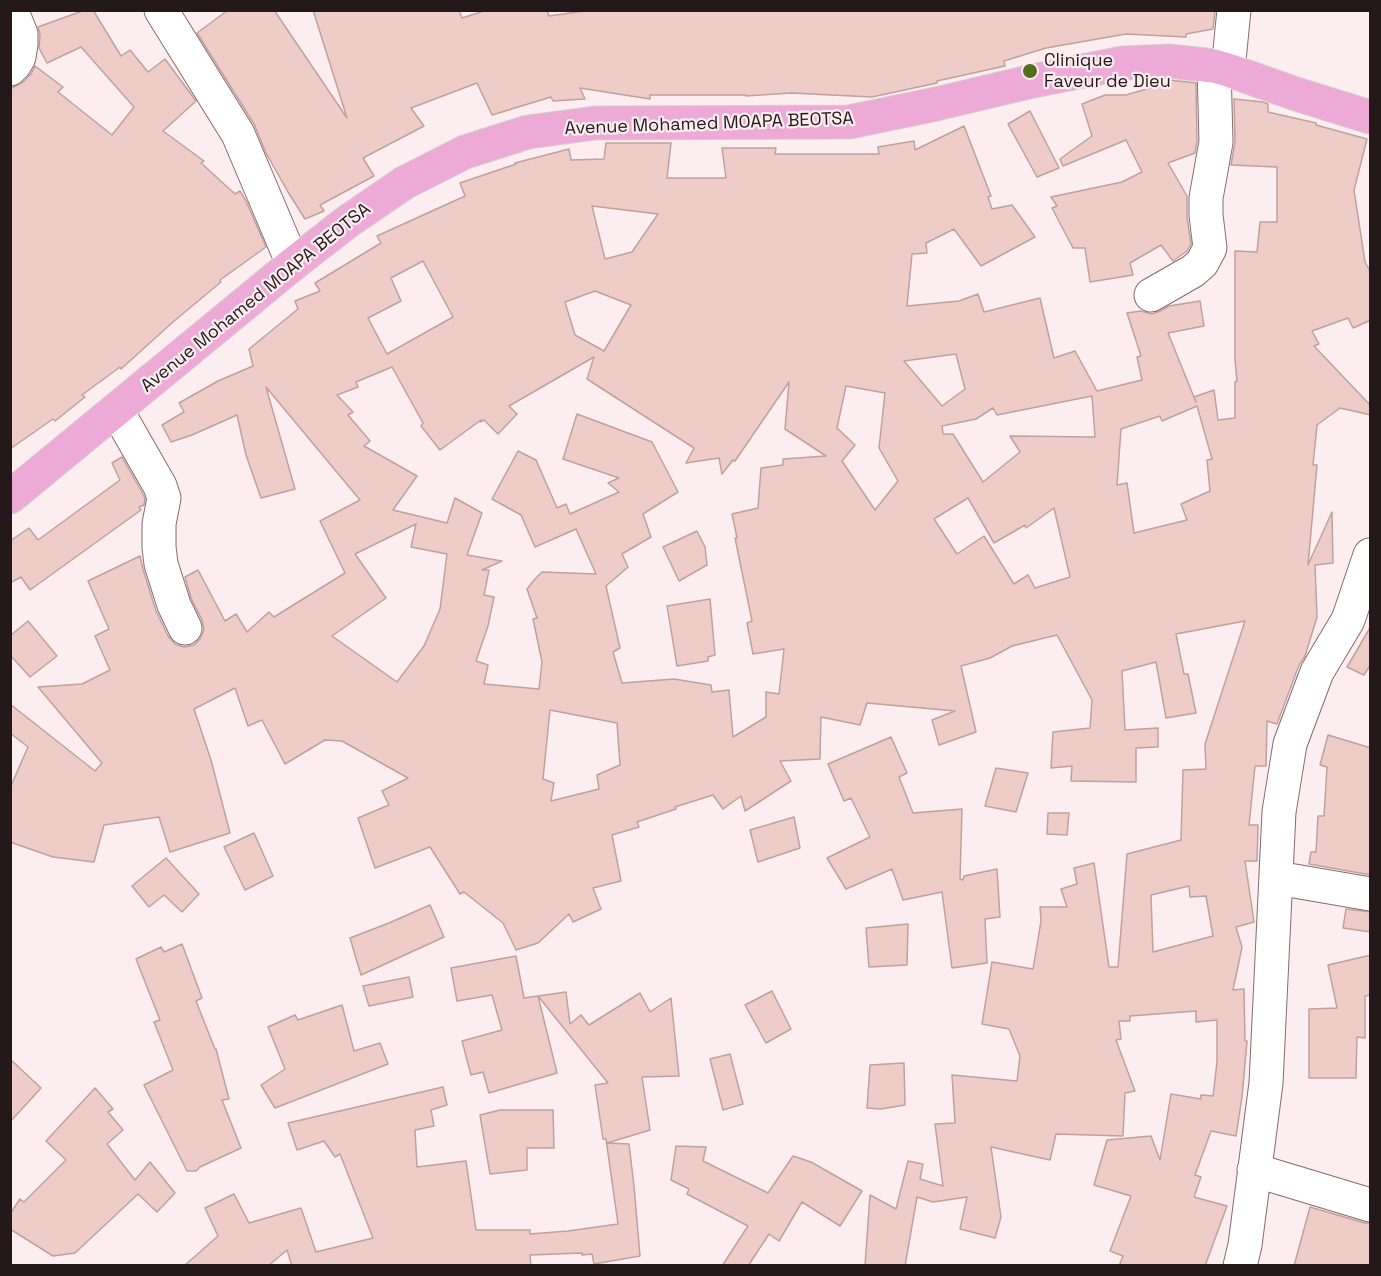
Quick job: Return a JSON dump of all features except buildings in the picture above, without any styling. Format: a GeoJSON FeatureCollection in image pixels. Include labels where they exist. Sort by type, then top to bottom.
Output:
{"type":"FeatureCollection","features":[{"type":"Feature","properties":{"kind":"main road","name":"Avenue Mohamed MOAPA BEOTSA"},"geometry":{"type":"LineString","coordinates":[[10,497],[347,222],[404,183],[465,152],[528,132],[595,123],[849,122],[1123,63],[1169,61],[1221,68],[1371,117]]}},
{"type":"Feature","properties":{"kind":"street"},"geometry":{"type":"LineString","coordinates":[[1151,295],[1193,272],[1202,263],[1210,248],[1206,198],[1216,142],[1221,68],[1234,10]]}},
{"type":"Feature","properties":{"kind":"street"},"geometry":{"type":"LineString","coordinates":[[10,69],[19,57],[22,12]]}},
{"type":"Feature","properties":{"kind":"street"},"geometry":{"type":"LineString","coordinates":[[169,14],[238,134],[293,264]]}},
{"type":"Feature","properties":{"kind":"street"},"geometry":{"type":"LineString","coordinates":[[117,411],[160,486],[164,498],[159,524],[161,564],[185,628]]}},
{"type":"Feature","properties":{"kind":"street"},"geometry":{"type":"LineString","coordinates":[[1240,1266],[1245,1245],[1266,1083],[1280,812],[1290,744],[1317,672],[1359,620],[1371,555]]}},
{"type":"Feature","properties":{"kind":"street"},"geometry":{"type":"LineString","coordinates":[[1277,878],[1371,894]]}},
{"type":"Feature","properties":{"kind":"street"},"geometry":{"type":"LineString","coordinates":[[1254,1170],[1371,1204]]}},
{"type":"Feature","properties":{"kind":"place","name":"Clinique Faveur de Dieu"},"geometry":{"type":"Point","coordinates":[1030,71]}}]}
